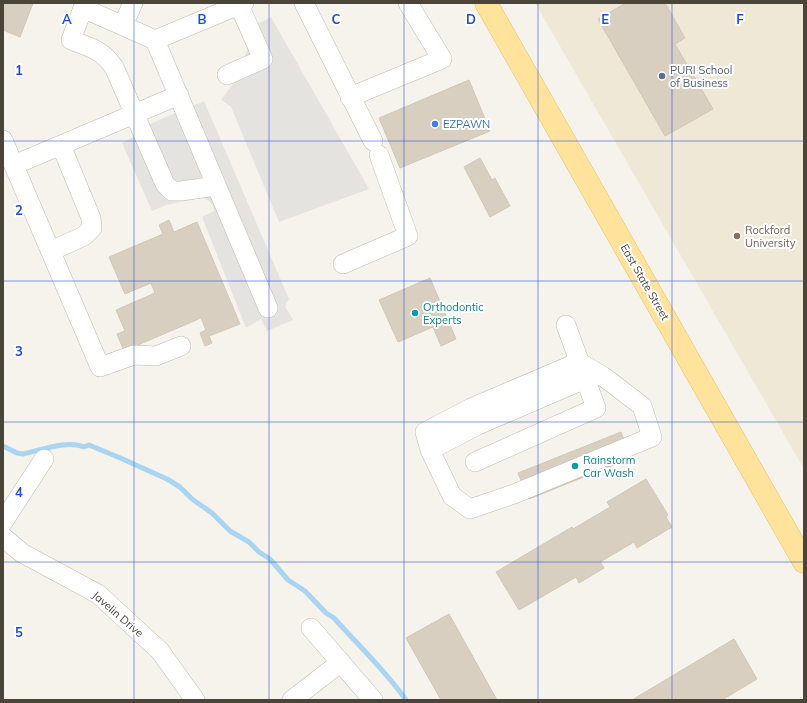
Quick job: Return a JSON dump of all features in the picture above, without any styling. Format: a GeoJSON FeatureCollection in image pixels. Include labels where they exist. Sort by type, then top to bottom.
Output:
{"type":"FeatureCollection","features":[{"type":"Feature","properties":{"kind":"main road","name":"East State Street"},"geometry":{"type":"LineString","coordinates":[[486,3],[804,562]]}},
{"type":"Feature","properties":{"kind":"street"},"geometry":{"type":"LineString","coordinates":[[123,25],[132,3]]}},
{"type":"Feature","properties":{"kind":"street"},"geometry":{"type":"LineString","coordinates":[[304,3],[376,148],[408,236],[343,264]]}},
{"type":"Feature","properties":{"kind":"street"},"geometry":{"type":"LineString","coordinates":[[350,97],[442,59],[408,3]]}},
{"type":"Feature","properties":{"kind":"street"},"geometry":{"type":"LineString","coordinates":[[156,40],[241,4],[263,59],[227,75]]}},
{"type":"Feature","properties":{"kind":"street"},"geometry":{"type":"LineString","coordinates":[[216,186],[172,191],[165,184],[114,67],[107,57],[97,50],[71,40],[84,6],[156,40],[268,308]]}},
{"type":"Feature","properties":{"kind":"street"},"geometry":{"type":"LineString","coordinates":[[14,165],[179,95]]}},
{"type":"Feature","properties":{"kind":"street"},"geometry":{"type":"LineString","coordinates":[[3,140],[100,367],[134,355],[156,356],[181,346]]}},
{"type":"Feature","properties":{"kind":"street"},"geometry":{"type":"LineString","coordinates":[[51,252],[84,236],[92,228],[91,218],[61,145]]}},
{"type":"Feature","properties":{"kind":"street"},"geometry":{"type":"LineString","coordinates":[[475,462],[596,408],[566,325]]}},
{"type":"Feature","properties":{"kind":"street"},"geometry":{"type":"LineString","coordinates":[[581,370],[604,377],[642,406],[652,437],[514,494],[470,510],[452,496],[428,446],[478,425],[581,370]]}},
{"type":"Feature","properties":{"kind":"street"},"geometry":{"type":"LineString","coordinates":[[3,522],[44,459]]}},
{"type":"Feature","properties":{"kind":"street","name":"Javelin Drive"},"geometry":{"type":"LineString","coordinates":[[3,537],[22,553],[98,594],[160,651],[195,700]]}},
{"type":"Feature","properties":{"kind":"street"},"geometry":{"type":"LineString","coordinates":[[311,628],[373,700]]}},
{"type":"Feature","properties":{"kind":"street"},"geometry":{"type":"LineString","coordinates":[[292,700],[341,662]]}},
{"type":"Feature","properties":{"kind":"shaded area","name":"Rockford University"},"geometry":{"type":"Polygon","coordinates":[[[535,3],[804,3],[804,469],[535,3]]]}},
{"type":"Feature","properties":{"kind":"shaded area"},"geometry":{"type":"Polygon","coordinates":[[[271,17],[369,189],[279,222],[231,107],[221,100],[239,76],[243,60],[247,52],[244,31],[271,17]]]}},
{"type":"Feature","properties":{"kind":"shaded area"},"geometry":{"type":"Polygon","coordinates":[[[204,101],[289,299],[285,306],[293,320],[267,331],[261,319],[246,328],[202,217],[214,211],[213,206],[208,200],[201,198],[166,205],[152,211],[122,143],[135,136],[133,131],[204,101]]]}},
{"type":"Feature","properties":{"kind":"building"},"geometry":{"type":"Polygon","coordinates":[[[3,3],[33,3],[20,37],[3,30],[3,3]]]}},
{"type":"Feature","properties":{"kind":"building","name":"PURI School of Business"},"geometry":{"type":"Polygon","coordinates":[[[626,3],[665,3],[685,38],[675,44],[713,109],[665,136],[598,19],[626,3]]]}},
{"type":"Feature","properties":{"kind":"building","name":"EZPAWN"},"geometry":{"type":"Polygon","coordinates":[[[469,80],[490,131],[400,168],[379,118],[469,80]]]}},
{"type":"Feature","properties":{"kind":"building"},"geometry":{"type":"Polygon","coordinates":[[[480,158],[492,180],[495,178],[510,206],[490,217],[464,167],[480,158]]]}},
{"type":"Feature","properties":{"kind":"building"},"geometry":{"type":"Polygon","coordinates":[[[169,220],[174,232],[197,222],[240,324],[209,336],[212,343],[205,346],[200,333],[206,330],[201,318],[124,351],[117,334],[125,331],[116,310],[155,293],[151,283],[125,294],[109,257],[163,234],[159,225],[169,220]]]}},
{"type":"Feature","properties":{"kind":"building","name":"Orthodontic Experts"},"geometry":{"type":"Polygon","coordinates":[[[430,278],[456,339],[441,346],[433,327],[398,342],[379,300],[430,278]]]}},
{"type":"Feature","properties":{"kind":"building","name":"Rainstorm Car Wash"},"geometry":{"type":"Polygon","coordinates":[[[621,432],[631,458],[529,499],[518,473],[621,432]]]}},
{"type":"Feature","properties":{"kind":"building"},"geometry":{"type":"Polygon","coordinates":[[[646,479],[668,515],[666,517],[672,527],[637,548],[634,542],[600,562],[604,568],[579,583],[576,577],[519,610],[496,572],[572,527],[573,529],[610,507],[607,502],[646,479]]]}},
{"type":"Feature","properties":{"kind":"building"},"geometry":{"type":"Polygon","coordinates":[[[449,614],[497,700],[441,700],[406,638],[449,614]]]}},
{"type":"Feature","properties":{"kind":"building"},"geometry":{"type":"Polygon","coordinates":[[[734,639],[757,679],[722,700],[632,700],[734,639]]]}},
{"type":"Feature","properties":{"kind":"waterway"},"geometry":{"type":"LineString","coordinates":[[3,446],[17,453],[23,454],[62,445],[77,445],[84,447],[89,445],[167,479],[180,487],[192,499],[212,513],[230,531],[249,542],[259,552],[270,559],[288,580],[305,591],[326,613],[334,618],[380,668],[406,700]]}},
{"type":"Feature","properties":{"kind":"place","name":"PURI School of Business"},"geometry":{"type":"Point","coordinates":[662,76]}},
{"type":"Feature","properties":{"kind":"place","name":"EZPAWN"},"geometry":{"type":"Point","coordinates":[435,124]}},
{"type":"Feature","properties":{"kind":"place","name":"Rockford University"},"geometry":{"type":"Point","coordinates":[737,236]}},
{"type":"Feature","properties":{"kind":"place","name":"Orthodontic Experts"},"geometry":{"type":"Point","coordinates":[415,313]}},
{"type":"Feature","properties":{"kind":"place","name":"Rainstorm Car Wash"},"geometry":{"type":"Point","coordinates":[575,466]}}]}
